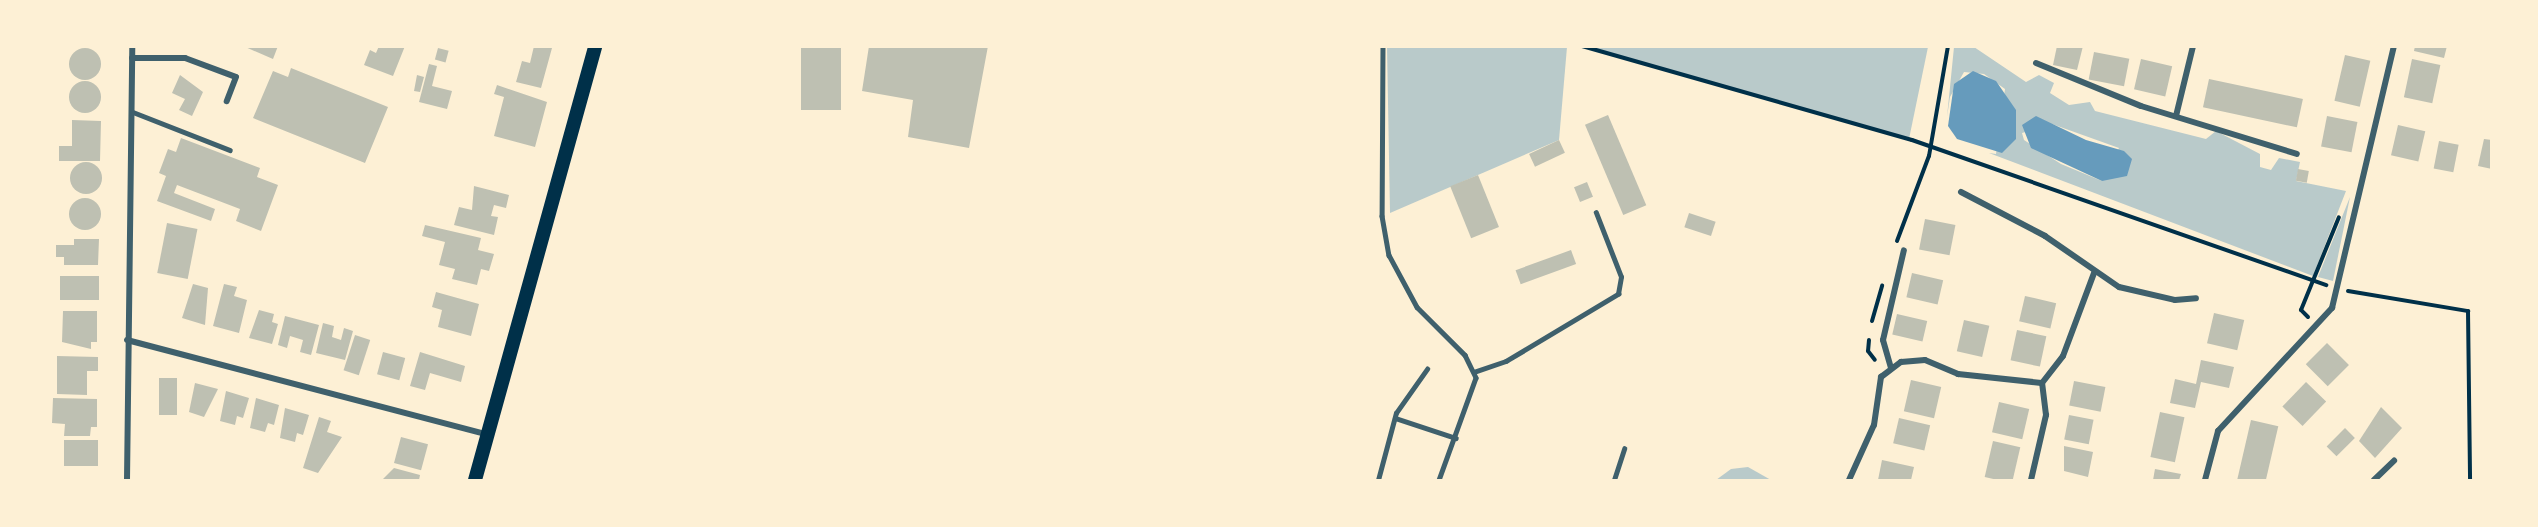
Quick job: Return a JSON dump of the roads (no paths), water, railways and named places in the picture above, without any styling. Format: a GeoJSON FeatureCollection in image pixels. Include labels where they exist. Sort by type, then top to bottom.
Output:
{"type":"FeatureCollection","features":[{"type":"Feature","properties":{"kind":"main road"},"geometry":{"type":"LineString","coordinates":[[475,480],[595,46]]}},
{"type":"Feature","properties":{"kind":"street"},"geometry":{"type":"LineString","coordinates":[[127,480],[132,46]]}},
{"type":"Feature","properties":{"kind":"street"},"geometry":{"type":"LineString","coordinates":[[2176,116],[2193,46]]}},
{"type":"Feature","properties":{"kind":"street"},"geometry":{"type":"LineString","coordinates":[[2205,480],[2218,431],[2318,327],[2339,290],[2394,46]]}},
{"type":"Feature","properties":{"kind":"street"},"geometry":{"type":"LineString","coordinates":[[132,58],[184,58],[236,76],[227,101]]}},
{"type":"Feature","properties":{"kind":"street"},"geometry":{"type":"LineString","coordinates":[[2036,63],[2176,116],[2297,154]]}},
{"type":"Feature","properties":{"kind":"street"},"geometry":{"type":"LineString","coordinates":[[1961,192],[2045,236],[2094,273],[2146,294],[2196,298]]}},
{"type":"Feature","properties":{"kind":"street"},"geometry":{"type":"LineString","coordinates":[[1890,368],[1883,340],[1904,250]]}},
{"type":"Feature","properties":{"kind":"street"},"geometry":{"type":"LineString","coordinates":[[2031,480],[2046,415],[2042,383],[2063,356],[2094,273]]}},
{"type":"Feature","properties":{"kind":"street"},"geometry":{"type":"LineString","coordinates":[[127,340],[488,434]]}},
{"type":"Feature","properties":{"kind":"street"},"geometry":{"type":"LineString","coordinates":[[1849,480],[1874,425],[1881,377],[1890,368],[1925,360],[1958,374],[2042,383]]}},
{"type":"Feature","properties":{"kind":"street"},"geometry":{"type":"LineString","coordinates":[[2374,480],[2394,461]]}},
{"type":"Feature","properties":{"kind":"lane"},"geometry":{"type":"LineString","coordinates":[[1383,46],[1382,216],[1389,255],[1416,307],[1464,355],[1474,372],[1475,389],[1439,480]]}},
{"type":"Feature","properties":{"kind":"lane"},"geometry":{"type":"LineString","coordinates":[[133,112],[230,150]]}},
{"type":"Feature","properties":{"kind":"lane"},"geometry":{"type":"LineString","coordinates":[[1474,372],[1506,361],[1618,294],[1621,277],[1596,213]]}},
{"type":"Feature","properties":{"kind":"lane"},"geometry":{"type":"LineString","coordinates":[[1378,480],[1395,418],[1427,369]]}},
{"type":"Feature","properties":{"kind":"lane"},"geometry":{"type":"LineString","coordinates":[[1395,418],[1456,438]]}},
{"type":"Feature","properties":{"kind":"lane"},"geometry":{"type":"LineString","coordinates":[[1614,480],[1624,449]]}},
{"type":"Feature","properties":{"kind":"water"},"geometry":{"type":"Polygon","coordinates":[[[1973,71],[1996,81],[2016,110],[2016,139],[2002,153],[1957,139],[1948,126],[1954,84],[1973,71]]]}},
{"type":"Feature","properties":{"kind":"water"},"geometry":{"type":"Polygon","coordinates":[[[2036,116],[2086,140],[2124,151],[2132,159],[2127,176],[2102,181],[2031,148],[2022,125],[2036,116]]]}}]}
